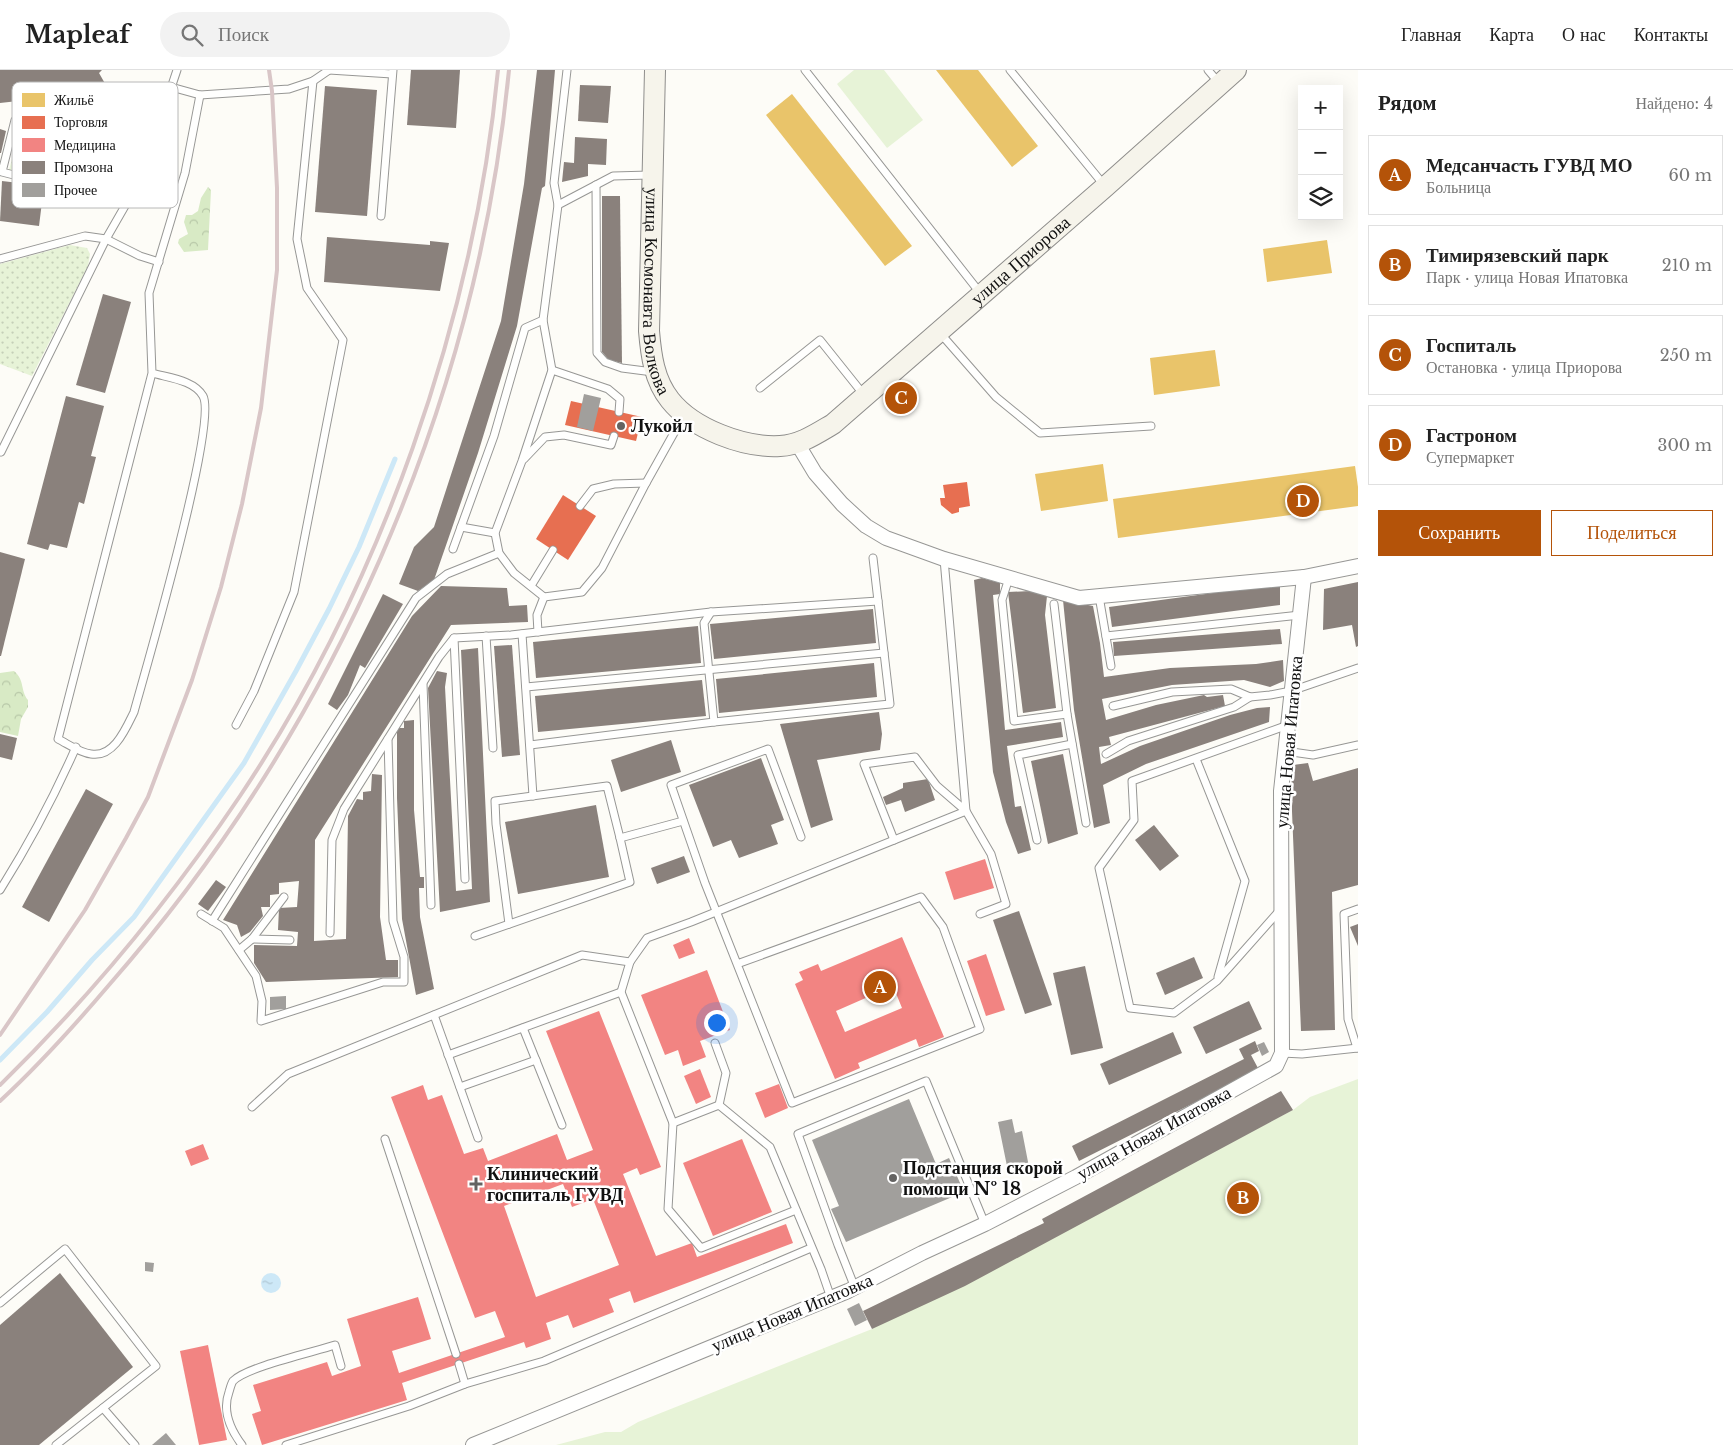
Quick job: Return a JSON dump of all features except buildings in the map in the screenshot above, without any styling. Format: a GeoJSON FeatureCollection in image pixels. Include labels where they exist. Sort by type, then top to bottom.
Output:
{"type":"FeatureCollection","features":[{"type":"Feature","properties":{"kind":"street","name":"улица Космонавта Волкова"},"geometry":{"type":"LineString","coordinates":[[655,70],[649,331],[655,373],[670,400],[685,415],[705,428],[730,439],[760,444],[780,446],[797,443]]}},
{"type":"Feature","properties":{"kind":"street","name":"улица Приорова"},"geometry":{"type":"LineString","coordinates":[[797,443],[812,437],[833,424],[938,331],[982,295],[1105,187],[1214,77],[1236,70]]}},
{"type":"Feature","properties":{"kind":"street"},"geometry":{"type":"LineString","coordinates":[[797,443],[815,473],[842,504],[866,526],[886,538],[944,559],[1079,598],[1304,578],[1358,566]]}},
{"type":"Feature","properties":{"kind":"street","name":"улица Новая Ипатовка"},"geometry":{"type":"LineString","coordinates":[[473,1445],[855,1288],[1076,1177],[1276,1066],[1282,1053],[1281,790],[1304,578]]}},
{"type":"Feature","properties":{"kind":"lane"},"geometry":{"type":"LineString","coordinates":[[173,82],[177,70]]}},
{"type":"Feature","properties":{"kind":"lane"},"geometry":{"type":"LineString","coordinates":[[178,89],[200,95],[289,89],[313,81],[329,70],[392,72],[381,216]]}},
{"type":"Feature","properties":{"kind":"lane"},"geometry":{"type":"LineString","coordinates":[[567,70],[554,183],[558,205],[543,320],[552,370],[522,461],[495,534],[499,553],[514,573],[544,597],[582,592],[602,568],[646,483],[685,415]]}},
{"type":"Feature","properties":{"kind":"lane"},"geometry":{"type":"LineString","coordinates":[[805,70],[982,295]]}},
{"type":"Feature","properties":{"kind":"lane"},"geometry":{"type":"LineString","coordinates":[[1010,70],[1105,187]]}},
{"type":"Feature","properties":{"kind":"lane"},"geometry":{"type":"LineString","coordinates":[[236,726],[254,691],[294,592],[343,340],[307,288],[297,239],[313,81]]}},
{"type":"Feature","properties":{"kind":"lane"},"geometry":{"type":"LineString","coordinates":[[178,197],[185,173],[200,95]]}},
{"type":"Feature","properties":{"kind":"lane"},"geometry":{"type":"LineString","coordinates":[[1,172],[12,131]]}},
{"type":"Feature","properties":{"kind":"lane"},"geometry":{"type":"LineString","coordinates":[[558,205],[613,176],[653,175]]}},
{"type":"Feature","properties":{"kind":"lane"},"geometry":{"type":"LineString","coordinates":[[596,185],[598,353],[605,362],[622,368],[655,373]]}},
{"type":"Feature","properties":{"kind":"lane"},"geometry":{"type":"LineString","coordinates":[[1,452],[106,239],[124,208]]}},
{"type":"Feature","properties":{"kind":"lane"},"geometry":{"type":"LineString","coordinates":[[152,373],[185,382],[200,392],[204,398],[206,411],[203,442],[184,524],[134,712],[122,736],[112,746],[96,754],[90,754],[58,739],[152,373],[150,293],[175,208]]}},
{"type":"Feature","properties":{"kind":"lane"},"geometry":{"type":"LineString","coordinates":[[0,259],[85,236],[106,239],[140,256],[159,262]]}},
{"type":"Feature","properties":{"kind":"lane"},"geometry":{"type":"LineString","coordinates":[[453,550],[494,436],[524,328],[543,320]]}},
{"type":"Feature","properties":{"kind":"lane"},"geometry":{"type":"LineString","coordinates":[[938,331],[996,397],[1040,433],[1151,426]]}},
{"type":"Feature","properties":{"kind":"lane"},"geometry":{"type":"LineString","coordinates":[[760,388],[820,340],[864,396]]}},
{"type":"Feature","properties":{"kind":"lane"},"geometry":{"type":"LineString","coordinates":[[552,370],[608,389],[620,399],[620,412]]}},
{"type":"Feature","properties":{"kind":"lane"},"geometry":{"type":"LineString","coordinates":[[522,461],[545,437],[564,434],[611,445],[614,436]]}},
{"type":"Feature","properties":{"kind":"lane"},"geometry":{"type":"LineString","coordinates":[[580,506],[593,489],[614,484],[646,483]]}},
{"type":"Feature","properties":{"kind":"lane"},"geometry":{"type":"LineString","coordinates":[[461,527],[495,534]]}},
{"type":"Feature","properties":{"kind":"lane"},"geometry":{"type":"LineString","coordinates":[[531,586],[553,550]]}},
{"type":"Feature","properties":{"kind":"lane"},"geometry":{"type":"LineString","coordinates":[[212,921],[416,598],[447,574],[499,553]]}},
{"type":"Feature","properties":{"kind":"lane"},"geometry":{"type":"LineString","coordinates":[[530,745],[714,722],[890,704],[873,558]]}},
{"type":"Feature","properties":{"kind":"lane"},"geometry":{"type":"LineString","coordinates":[[944,559],[966,811]]}},
{"type":"Feature","properties":{"kind":"lane"},"geometry":{"type":"LineString","coordinates":[[1009,578],[1002,600],[1014,721],[1067,714]]}},
{"type":"Feature","properties":{"kind":"lane"},"geometry":{"type":"LineString","coordinates":[[1100,596],[1111,666]]}},
{"type":"Feature","properties":{"kind":"lane"},"geometry":{"type":"LineString","coordinates":[[538,632],[537,615],[544,597]]}},
{"type":"Feature","properties":{"kind":"lane"},"geometry":{"type":"LineString","coordinates":[[330,933],[332,840],[344,809],[439,657],[454,638],[522,634],[711,612],[878,601]]}},
{"type":"Feature","properties":{"kind":"lane"},"geometry":{"type":"LineString","coordinates":[[1054,604],[1067,714],[1086,823]]}},
{"type":"Feature","properties":{"kind":"lane"},"geometry":{"type":"LineString","coordinates":[[711,612],[704,623],[714,722]]}},
{"type":"Feature","properties":{"kind":"lane"},"geometry":{"type":"LineString","coordinates":[[1106,636],[1300,615]]}},
{"type":"Feature","properties":{"kind":"lane"},"geometry":{"type":"LineString","coordinates":[[522,634],[533,796]]}},
{"type":"Feature","properties":{"kind":"lane"},"geometry":{"type":"LineString","coordinates":[[486,636],[493,748]]}},
{"type":"Feature","properties":{"kind":"lane"},"geometry":{"type":"LineString","coordinates":[[454,638],[464,879]]}},
{"type":"Feature","properties":{"kind":"lane"},"geometry":{"type":"LineString","coordinates":[[526,687],[884,653]]}},
{"type":"Feature","properties":{"kind":"lane"},"geometry":{"type":"LineString","coordinates":[[1113,706],[1172,692],[1231,690],[1250,697],[1270,696],[1291,691],[1358,668]]}},
{"type":"Feature","properties":{"kind":"lane"},"geometry":{"type":"LineString","coordinates":[[423,684],[431,905]]}},
{"type":"Feature","properties":{"kind":"lane"},"geometry":{"type":"LineString","coordinates":[[1106,754],[1128,741],[1234,707],[1250,697]]}},
{"type":"Feature","properties":{"kind":"lane"},"geometry":{"type":"LineString","coordinates":[[1280,910],[1217,981],[1174,1013],[1130,1008],[1099,868],[1134,820],[1132,781],[1288,725]]}},
{"type":"Feature","properties":{"kind":"lane"},"geometry":{"type":"LineString","coordinates":[[201,914],[224,928],[256,976],[262,1001],[261,1021],[383,982],[404,982],[404,957],[393,922],[388,739]]}},
{"type":"Feature","properties":{"kind":"lane"},"geometry":{"type":"LineString","coordinates":[[1037,840],[1018,755],[1072,744]]}},
{"type":"Feature","properties":{"kind":"lane"},"geometry":{"type":"LineString","coordinates":[[1285,751],[1313,755],[1358,745]]}},
{"type":"Feature","properties":{"kind":"lane"},"geometry":{"type":"LineString","coordinates":[[0,890],[39,823],[76,748]]}},
{"type":"Feature","properties":{"kind":"lane"},"geometry":{"type":"LineString","coordinates":[[737,964],[921,897],[943,927],[980,1028],[792,1103],[716,912],[671,785],[768,749],[801,837]]}},
{"type":"Feature","properties":{"kind":"lane"},"geometry":{"type":"LineString","coordinates":[[894,840],[864,764],[915,757],[937,786],[966,811],[991,854],[1006,904],[980,914]]}},
{"type":"Feature","properties":{"kind":"lane"},"geometry":{"type":"LineString","coordinates":[[1196,758],[1245,881],[1217,981]]}},
{"type":"Feature","properties":{"kind":"lane"},"geometry":{"type":"LineString","coordinates":[[475,936],[630,882],[607,786],[495,801],[496,824],[509,924]]}},
{"type":"Feature","properties":{"kind":"lane"},"geometry":{"type":"LineString","coordinates":[[796,1210],[700,1248],[668,1209],[673,1123],[621,992],[630,962],[647,938],[966,811]]}},
{"type":"Feature","properties":{"kind":"lane"},"geometry":{"type":"LineString","coordinates":[[620,838],[683,820]]}},
{"type":"Feature","properties":{"kind":"lane"},"geometry":{"type":"LineString","coordinates":[[239,950],[252,939],[284,897]]}},
{"type":"Feature","properties":{"kind":"lane"},"geometry":{"type":"LineString","coordinates":[[1282,1053],[1302,1054],[1357,1048],[1348,1019],[1344,914],[1358,909]]}},
{"type":"Feature","properties":{"kind":"lane"},"geometry":{"type":"LineString","coordinates":[[252,939],[290,940]]}},
{"type":"Feature","properties":{"kind":"lane"},"geometry":{"type":"LineString","coordinates":[[252,1107],[288,1074],[582,955],[630,962]]}},
{"type":"Feature","properties":{"kind":"lane"},"geometry":{"type":"LineString","coordinates":[[448,1055],[621,992]]}},
{"type":"Feature","properties":{"kind":"lane"},"geometry":{"type":"LineString","coordinates":[[434,1015],[478,1138]]}},
{"type":"Feature","properties":{"kind":"lane"},"geometry":{"type":"LineString","coordinates":[[523,1028],[562,1125]]}},
{"type":"Feature","properties":{"kind":"lane"},"geometry":{"type":"LineString","coordinates":[[715,1043],[726,1073],[719,1105]]}},
{"type":"Feature","properties":{"kind":"lane"},"geometry":{"type":"LineString","coordinates":[[460,1088],[536,1060]]}},
{"type":"Feature","properties":{"kind":"lane"},"geometry":{"type":"LineString","coordinates":[[855,1288],[798,1134],[926,1081],[985,1224]]}},
{"type":"Feature","properties":{"kind":"lane"},"geometry":{"type":"LineString","coordinates":[[673,1123],[719,1105]]}},
{"type":"Feature","properties":{"kind":"lane"},"geometry":{"type":"LineString","coordinates":[[719,1105],[770,1146],[831,1298]]}},
{"type":"Feature","properties":{"kind":"lane"},"geometry":{"type":"LineString","coordinates":[[385,1139],[456,1354]]}},
{"type":"Feature","properties":{"kind":"lane"},"geometry":{"type":"LineString","coordinates":[[286,1445],[409,1406],[466,1384],[544,1361],[811,1248]]}},
{"type":"Feature","properties":{"kind":"lane"},"geometry":{"type":"LineString","coordinates":[[0,1303],[65,1249],[156,1366],[56,1445]]}},
{"type":"Feature","properties":{"kind":"lane"},"geometry":{"type":"LineString","coordinates":[[242,1445],[231,1431],[225,1402],[233,1382],[245,1373],[335,1345],[342,1366]]}},
{"type":"Feature","properties":{"kind":"lane"},"geometry":{"type":"LineString","coordinates":[[459,1364],[466,1384]]}},
{"type":"Feature","properties":{"kind":"lane"},"geometry":{"type":"LineString","coordinates":[[104,1408],[135,1445]]}},
{"type":"Feature","properties":{"kind":"green space"},"geometry":{"type":"Polygon","coordinates":[[[854,70],[884,70],[923,120],[887,148],[837,84],[854,70]]]}},
{"type":"Feature","properties":{"kind":"green space"},"geometry":{"type":"Polygon","coordinates":[[[12,159],[12,171],[9,170],[12,159]]]}},
{"type":"Feature","properties":{"kind":"green space"},"geometry":{"type":"Polygon","coordinates":[[[208,187],[211,190],[208,250],[184,252],[178,243],[179,239],[188,234],[184,222],[186,215],[192,215],[198,211],[201,198],[208,187]]]}},
{"type":"Feature","properties":{"kind":"green space"},"geometry":{"type":"Polygon","coordinates":[[[70,245],[87,248],[90,254],[88,266],[32,376],[0,364],[0,264],[70,245]]]}},
{"type":"Feature","properties":{"kind":"green space"},"geometry":{"type":"Polygon","coordinates":[[[14,671],[20,678],[28,700],[28,707],[21,719],[18,736],[0,732],[0,673],[14,671]]]}},
{"type":"Feature","properties":{"kind":"green space"},"geometry":{"type":"Polygon","coordinates":[[[1358,1079],[1358,1445],[556,1445],[605,1432],[621,1432],[638,1422],[872,1329],[1293,1110],[1310,1097],[1358,1079]]]}},
{"type":"Feature","properties":{"kind":"water"},"geometry":{"type":"Polygon","coordinates":[[[271,1273],[278,1276],[281,1283],[278,1290],[271,1293],[264,1290],[261,1283],[264,1276],[271,1273]]]}},
{"type":"Feature","properties":{"kind":"waterway"},"geometry":{"type":"LineString","coordinates":[[0,1060],[134,917],[244,763],[329,609],[359,547],[395,459]]}},
{"type":"Feature","properties":{"kind":"railway"},"geometry":{"type":"LineString","coordinates":[[0,1035],[85,910],[148,797],[192,680],[221,587],[242,504],[261,408],[277,270],[277,188],[272,91],[269,70]]}},
{"type":"Feature","properties":{"kind":"railway"},"geometry":{"type":"LineString","coordinates":[[0,1085],[97,982],[186,873],[240,796],[290,715],[336,630],[377,540],[412,448],[443,354],[467,260],[486,164],[498,70]]}},
{"type":"Feature","properties":{"kind":"railway"},"geometry":{"type":"LineString","coordinates":[[0,1101],[43,1059],[83,1015],[189,887],[261,782],[325,673],[380,559],[427,441],[464,319],[491,196],[509,70]]}},
{"type":"Feature","properties":{"kind":"place","name":"Госпиталь"},"geometry":{"type":"Point","coordinates":[901,398]}},
{"type":"Feature","properties":{"kind":"place","name":"Лукойл"},"geometry":{"type":"Point","coordinates":[621,426]}},
{"type":"Feature","properties":{"kind":"place","name":"Гастроном"},"geometry":{"type":"Point","coordinates":[1303,501]}},
{"type":"Feature","properties":{"kind":"place","name":"Медсанчасть ГУВД МО"},"geometry":{"type":"Point","coordinates":[880,987]}},
{"type":"Feature","properties":{"kind":"place","name":"Подстанция скорой помощи № 18"},"geometry":{"type":"Point","coordinates":[893,1178]}},
{"type":"Feature","properties":{"kind":"place","name":"Клинический госпиталь ГУВД"},"geometry":{"type":"Point","coordinates":[476,1184]}},
{"type":"Feature","properties":{"kind":"place","name":"Тимирязевский парк"},"geometry":{"type":"Point","coordinates":[1243,1198]}}]}
